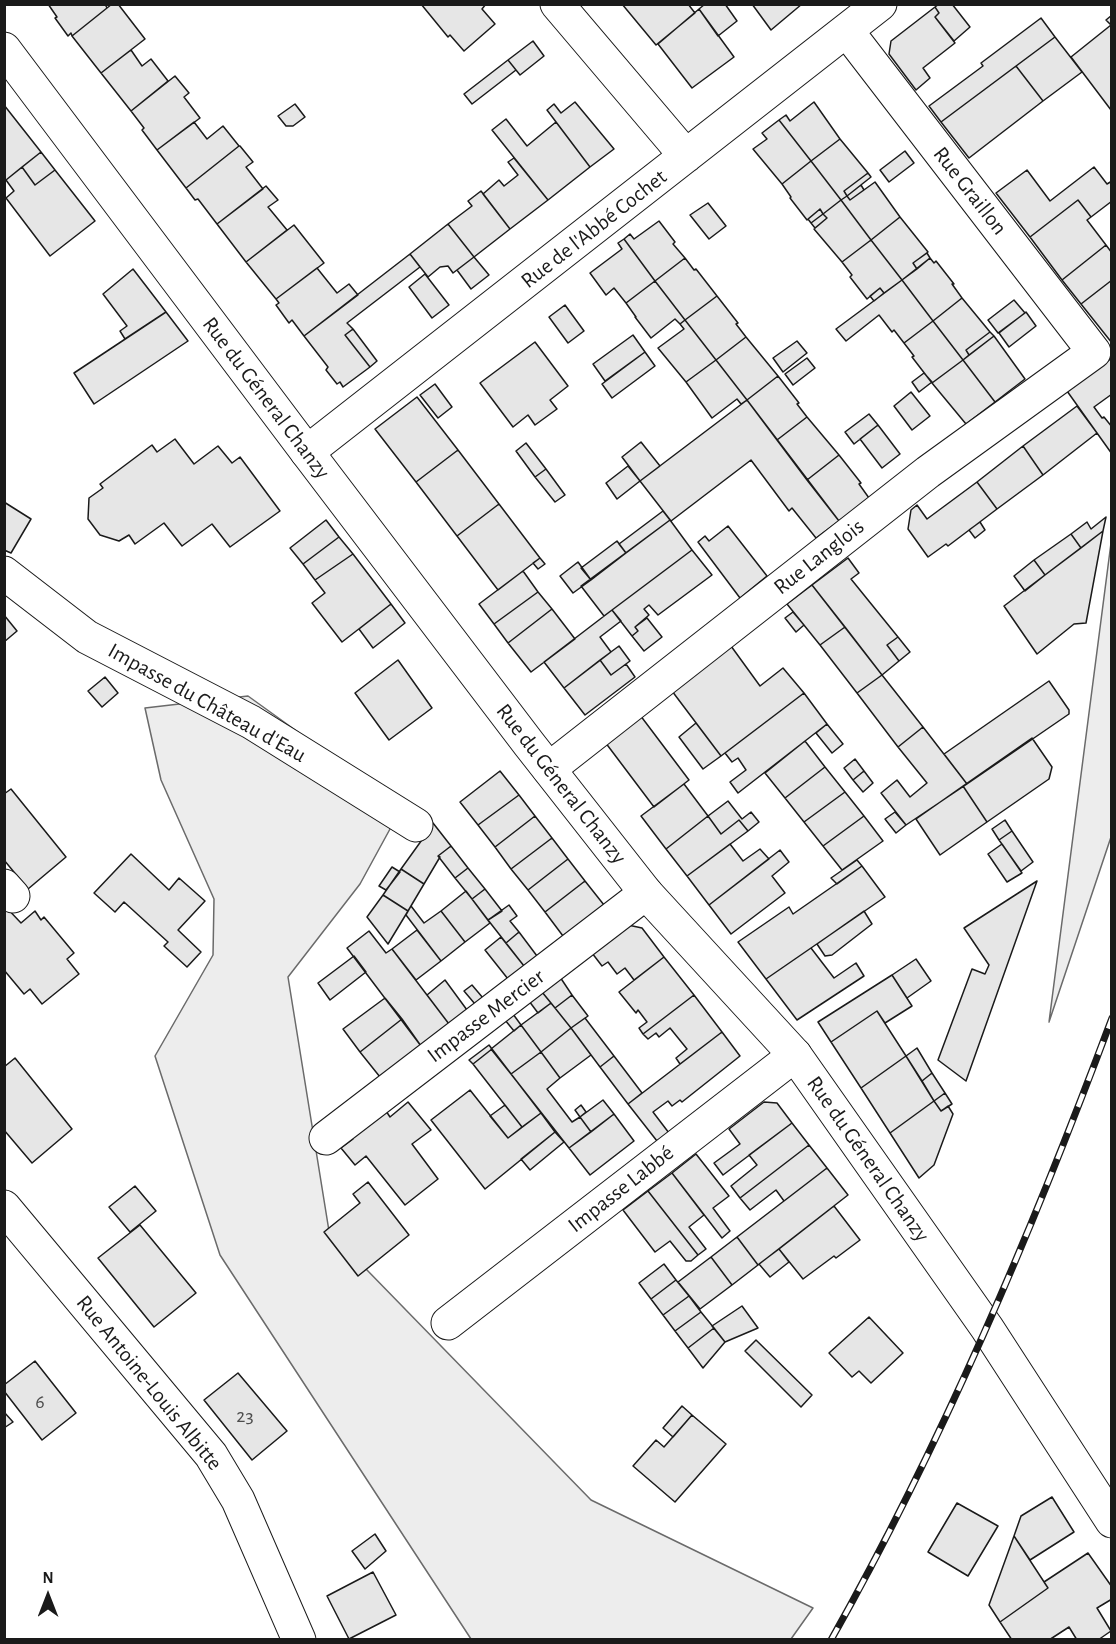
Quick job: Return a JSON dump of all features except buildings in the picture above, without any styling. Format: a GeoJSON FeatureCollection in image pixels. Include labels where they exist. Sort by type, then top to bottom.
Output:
{"type":"FeatureCollection","features":[{"type":"Feature","properties":{"kind":"street"},"geometry":{"type":"LineString","coordinates":[[557,4],[686,156]]}},
{"type":"Feature","properties":{"kind":"street","name":"Rue de l'Abbé Cochet"},"geometry":{"type":"LineString","coordinates":[[307,452],[880,4]]}},
{"type":"Feature","properties":{"kind":"street","name":"Rue Graillon"},"geometry":{"type":"LineString","coordinates":[[847,31],[1094,352]]}},
{"type":"Feature","properties":{"kind":"street","name":"Rue du Géneral Chanzy"},"geometry":{"type":"LineString","coordinates":[[4,49],[307,452],[646,893],[795,1055],[987,1328],[1112,1521]]}},
{"type":"Feature","properties":{"kind":"street","name":"Rue Langlois"},"geometry":{"type":"LineString","coordinates":[[549,769],[928,472],[1094,352]]}},
{"type":"Feature","properties":{"kind":"street","name":"Impasse du Château d'Eau"},"geometry":{"type":"LineString","coordinates":[[4,573],[87,637],[251,722],[416,825]]}},
{"type":"Feature","properties":{"kind":"street","name":"Impasse Mercier"},"geometry":{"type":"LineString","coordinates":[[326,1138],[646,893]]}},
{"type":"Feature","properties":{"kind":"street","name":"Impasse Labbé"},"geometry":{"type":"LineString","coordinates":[[448,1323],[795,1055]]}},
{"type":"Feature","properties":{"kind":"street","name":"Rue Antoine-Louis Albitte"},"geometry":{"type":"LineString","coordinates":[[4,1207],[211,1455],[238,1500],[299,1640]]}},
{"type":"Feature","properties":{"kind":"shaded area"},"geometry":{"type":"Polygon","coordinates":[[[1111,543],[1111,837],[1049,1022],[1111,543]]]}},
{"type":"Feature","properties":{"kind":"shaded area"},"geometry":{"type":"Polygon","coordinates":[[[248,696],[402,807],[360,884],[288,977],[329,1231],[591,1500],[813,1608],[791,1639],[471,1639],[220,1255],[155,1056],[213,955],[214,899],[161,780],[145,708],[248,696]]]}},
{"type":"Feature","properties":{"kind":"railway"},"geometry":{"type":"LineString","coordinates":[[831,1640],[911,1489],[984,1334],[1050,1177],[1112,1018]]}}]}
